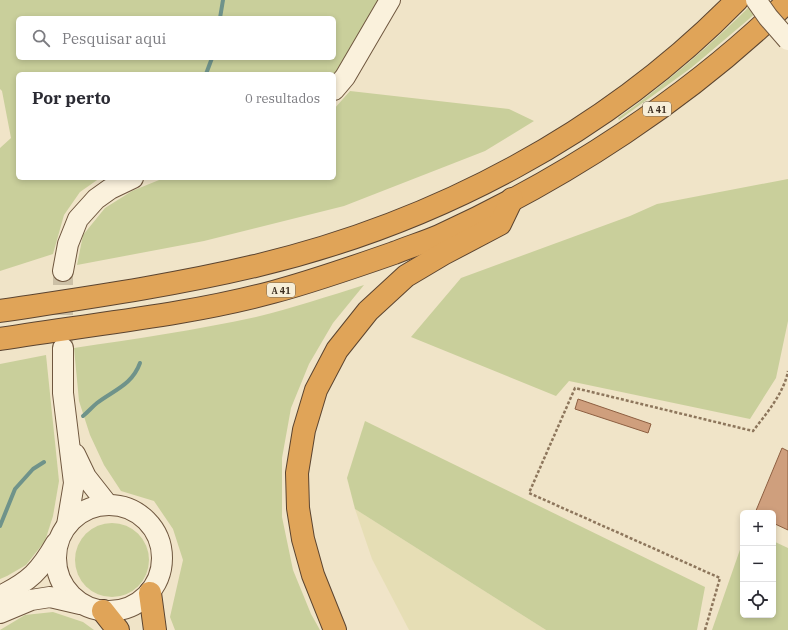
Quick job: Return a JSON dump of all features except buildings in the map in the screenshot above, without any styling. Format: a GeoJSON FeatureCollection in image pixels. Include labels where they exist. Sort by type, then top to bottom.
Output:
{"type":"FeatureCollection","features":[{"type":"Feature","properties":{"kind":"highway","name":"A 41"},"geometry":{"type":"LineString","coordinates":[[0,312],[163,285],[256,266],[365,234],[434,207],[512,169],[590,122],[658,72],[703,34],[738,0]]}},
{"type":"Feature","properties":{"kind":"highway","name":"A 41"},"geometry":{"type":"LineString","coordinates":[[0,339],[98,326],[209,306],[272,292],[354,268],[438,236],[512,199],[588,155],[666,103],[716,65],[788,1]]}},
{"type":"Feature","properties":{"kind":"highway"},"geometry":{"type":"LineString","coordinates":[[335,630],[313,574],[298,508],[297,473],[304,430],[316,390],[337,350],[368,311],[406,276],[443,254],[500,224],[512,199]]}},
{"type":"Feature","properties":{"kind":"highway"},"geometry":{"type":"LineString","coordinates":[[0,299],[52,303]]}},
{"type":"Feature","properties":{"kind":"highway"},"geometry":{"type":"LineString","coordinates":[[150,593],[155,630]]}},
{"type":"Feature","properties":{"kind":"highway"},"geometry":{"type":"LineString","coordinates":[[103,612],[118,630]]}},
{"type":"Feature","properties":{"kind":"main road"},"geometry":{"type":"LineString","coordinates":[[336,88],[345,77],[390,0]]}},
{"type":"Feature","properties":{"kind":"main road"},"geometry":{"type":"LineString","coordinates":[[756,0],[768,17],[788,40]]}},
{"type":"Feature","properties":{"kind":"main road"},"geometry":{"type":"LineString","coordinates":[[63,271],[68,244],[78,219],[96,199],[110,189],[129,180]]}},
{"type":"Feature","properties":{"kind":"main road"},"geometry":{"type":"LineString","coordinates":[[63,348],[63,393],[74,483],[63,531],[56,552],[56,567],[61,582],[69,594],[81,604]]}},
{"type":"Feature","properties":{"kind":"main road"},"geometry":{"type":"LineString","coordinates":[[70,443],[86,477],[108,505]]}},
{"type":"Feature","properties":{"kind":"main road"},"geometry":{"type":"LineString","coordinates":[[108,505],[125,507],[141,515],[153,528],[160,543],[163,561],[159,578],[150,593],[137,604],[121,610],[103,612],[81,604],[50,597],[0,607],[14,589],[30,579],[45,563],[63,531],[78,514],[92,508],[108,505]]}},
{"type":"Feature","properties":{"kind":"path"},"geometry":{"type":"LineString","coordinates":[[705,630],[720,578],[529,493],[575,388],[753,431],[772,406],[787,378],[788,371]]}},
{"type":"Feature","properties":{"kind":"shaded area"},"geometry":{"type":"Polygon","coordinates":[[[355,509],[546,630],[409,630],[372,559],[355,509]]]}},
{"type":"Feature","properties":{"kind":"green space"},"geometry":{"type":"Polygon","coordinates":[[[0,0],[378,0],[336,72],[16,72],[16,180],[97,180],[80,192],[64,215],[53,254],[0,271],[0,148],[11,138],[2,91],[0,89],[0,0]]]}},
{"type":"Feature","properties":{"kind":"green space"},"geometry":{"type":"Polygon","coordinates":[[[756,0],[769,0],[691,68],[619,120],[618,118],[689,62],[756,0]]]}},
{"type":"Feature","properties":{"kind":"green space"},"geometry":{"type":"Polygon","coordinates":[[[350,91],[509,109],[534,121],[485,151],[344,206],[204,241],[77,265],[83,235],[105,208],[132,191],[159,180],[336,180],[336,107],[350,91]]]}},
{"type":"Feature","properties":{"kind":"green space"},"geometry":{"type":"Polygon","coordinates":[[[788,179],[788,321],[776,378],[750,419],[569,381],[556,396],[411,337],[461,278],[630,216],[657,204],[788,179]]]}},
{"type":"Feature","properties":{"kind":"green space"},"geometry":{"type":"Polygon","coordinates":[[[364,285],[333,323],[309,364],[291,408],[282,458],[282,517],[293,570],[311,614],[320,630],[175,630],[170,617],[183,560],[173,529],[154,501],[121,491],[104,465],[90,435],[79,401],[74,348],[143,338],[233,322],[297,306],[364,285]]]}},
{"type":"Feature","properties":{"kind":"green space"},"geometry":{"type":"Polygon","coordinates":[[[46,355],[59,481],[53,516],[45,541],[26,565],[0,579],[0,364],[46,355]]]}},
{"type":"Feature","properties":{"kind":"green space"},"geometry":{"type":"Polygon","coordinates":[[[365,421],[705,587],[697,630],[546,630],[355,509],[347,478],[365,421]]]}},
{"type":"Feature","properties":{"kind":"green space"},"geometry":{"type":"Polygon","coordinates":[[[112,523],[126,526],[138,534],[146,546],[149,560],[146,574],[138,586],[126,594],[112,597],[98,594],[86,586],[78,574],[75,560],[78,546],[86,534],[98,526],[112,523]]]}},
{"type":"Feature","properties":{"kind":"green space"},"geometry":{"type":"Polygon","coordinates":[[[776,542],[788,548],[788,630],[712,630],[740,550],[740,618],[776,618],[776,542]]]}},
{"type":"Feature","properties":{"kind":"green space"},"geometry":{"type":"Polygon","coordinates":[[[53,612],[83,622],[94,630],[0,630],[25,615],[53,612]]]}},
{"type":"Feature","properties":{"kind":"waterway"},"geometry":{"type":"LineString","coordinates":[[220,16],[223,0]]}},
{"type":"Feature","properties":{"kind":"waterway"},"geometry":{"type":"LineString","coordinates":[[207,72],[211,60]]}},
{"type":"Feature","properties":{"kind":"waterway"},"geometry":{"type":"LineString","coordinates":[[83,416],[97,403],[127,382],[137,371],[140,363]]}},
{"type":"Feature","properties":{"kind":"waterway"},"geometry":{"type":"LineString","coordinates":[[0,526],[15,489],[33,469],[44,462]]}},
{"type":"Feature","properties":{"kind":"tunnel"},"geometry":{"type":"LineString","coordinates":[[63,271],[63,345]]}}]}
